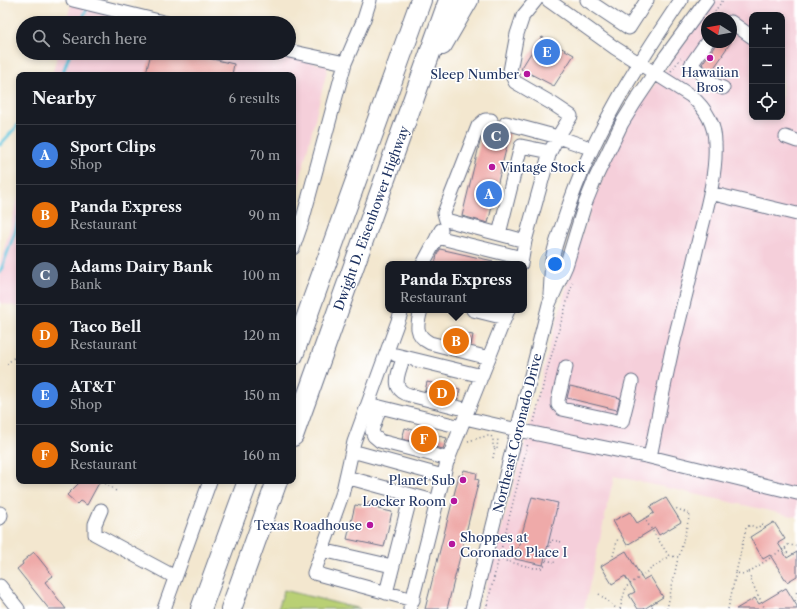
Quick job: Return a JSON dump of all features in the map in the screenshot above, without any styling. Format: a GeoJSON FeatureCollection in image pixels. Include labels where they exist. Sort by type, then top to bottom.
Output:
{"type":"FeatureCollection","features":[{"type":"Feature","properties":{"kind":"highway"},"geometry":{"type":"LineString","coordinates":[[386,97],[409,0]]}},
{"type":"Feature","properties":{"kind":"highway","name":"Dwight D. Eisenhower Highway"},"geometry":{"type":"LineString","coordinates":[[296,347],[420,0]]}},
{"type":"Feature","properties":{"kind":"highway","name":"Dwight D. Eisenhower Highway"},"geometry":{"type":"LineString","coordinates":[[296,428],[449,0]]}},
{"type":"Feature","properties":{"kind":"highway"},"geometry":{"type":"LineString","coordinates":[[419,84],[468,0]]}},
{"type":"Feature","properties":{"kind":"highway"},"geometry":{"type":"LineString","coordinates":[[201,609],[247,484]]}},
{"type":"Feature","properties":{"kind":"highway"},"geometry":{"type":"LineString","coordinates":[[231,609],[276,484]]}},
{"type":"Feature","properties":{"kind":"street"},"geometry":{"type":"LineString","coordinates":[[73,0],[138,16]]}},
{"type":"Feature","properties":{"kind":"street"},"geometry":{"type":"LineString","coordinates":[[296,230],[299,213],[345,63],[364,19],[370,0]]}},
{"type":"Feature","properties":{"kind":"street"},"geometry":{"type":"LineString","coordinates":[[437,237],[521,261],[525,241],[550,152],[553,144],[571,116],[554,104],[515,82],[510,71],[517,34],[523,16],[536,0]]}},
{"type":"Feature","properties":{"kind":"street"},"geometry":{"type":"LineString","coordinates":[[548,0],[615,48],[691,96],[701,105],[709,117],[714,129],[716,142],[710,193],[674,341],[650,457]]}},
{"type":"Feature","properties":{"kind":"street"},"geometry":{"type":"LineString","coordinates":[[587,0],[629,28],[642,2]]}},
{"type":"Feature","properties":{"kind":"street","name":"Northeast Coronado Drive"},"geometry":{"type":"LineString","coordinates":[[472,609],[549,304],[552,260],[571,199],[582,171],[614,106],[648,48],[681,0]]}},
{"type":"Feature","properties":{"kind":"street","name":"Northeast Coronado Drive"},"geometry":{"type":"LineString","coordinates":[[549,304],[566,266],[585,204],[610,147],[629,113],[707,0]]}},
{"type":"Feature","properties":{"kind":"street"},"geometry":{"type":"LineString","coordinates":[[737,26],[749,35]]}},
{"type":"Feature","properties":{"kind":"street"},"geometry":{"type":"LineString","coordinates":[[703,48],[690,65],[715,85],[723,88]]}},
{"type":"Feature","properties":{"kind":"street"},"geometry":{"type":"LineString","coordinates":[[296,52],[345,63]]}},
{"type":"Feature","properties":{"kind":"street"},"geometry":{"type":"LineString","coordinates":[[425,261],[446,220],[444,213],[478,126],[485,120],[491,120]]}},
{"type":"Feature","properties":{"kind":"street"},"geometry":{"type":"LineString","coordinates":[[506,124],[558,137],[592,150]]}},
{"type":"Feature","properties":{"kind":"street"},"geometry":{"type":"LineString","coordinates":[[500,234],[521,146],[550,152]]}},
{"type":"Feature","properties":{"kind":"street"},"geometry":{"type":"LineString","coordinates":[[710,193],[797,214]]}},
{"type":"Feature","properties":{"kind":"street"},"geometry":{"type":"LineString","coordinates":[[446,220],[525,241]]}},
{"type":"Feature","properties":{"kind":"street"},"geometry":{"type":"LineString","coordinates":[[401,313],[386,352],[374,406],[372,431],[374,436],[380,441],[449,458]]}},
{"type":"Feature","properties":{"kind":"street"},"geometry":{"type":"LineString","coordinates":[[420,313],[417,325],[419,333],[425,341],[489,358]]}},
{"type":"Feature","properties":{"kind":"street"},"geometry":{"type":"LineString","coordinates":[[374,406],[354,442],[342,495],[314,573],[386,593],[412,604],[449,458],[506,314]]}},
{"type":"Feature","properties":{"kind":"street"},"geometry":{"type":"LineString","coordinates":[[386,352],[482,376]]}},
{"type":"Feature","properties":{"kind":"street"},"geometry":{"type":"LineString","coordinates":[[404,357],[397,380],[399,388],[404,393],[465,418]]}},
{"type":"Feature","properties":{"kind":"street"},"geometry":{"type":"LineString","coordinates":[[566,367],[558,400],[558,405],[562,409],[622,422],[632,382]]}},
{"type":"Feature","properties":{"kind":"street"},"geometry":{"type":"LineString","coordinates":[[374,406],[465,418],[650,457],[797,493]]}},
{"type":"Feature","properties":{"kind":"street"},"geometry":{"type":"LineString","coordinates":[[352,451],[444,476]]}},
{"type":"Feature","properties":{"kind":"street"},"geometry":{"type":"LineString","coordinates":[[346,477],[437,502]]}},
{"type":"Feature","properties":{"kind":"street"},"geometry":{"type":"LineString","coordinates":[[164,609],[209,484]]}},
{"type":"Feature","properties":{"kind":"street"},"geometry":{"type":"LineString","coordinates":[[386,593],[411,495]]}},
{"type":"Feature","properties":{"kind":"street"},"geometry":{"type":"LineString","coordinates":[[101,510],[95,524],[95,534],[175,577]]}},
{"type":"Feature","properties":{"kind":"street"},"geometry":{"type":"LineString","coordinates":[[0,513],[0,518]]}},
{"type":"Feature","properties":{"kind":"street"},"geometry":{"type":"LineString","coordinates":[[322,550],[392,566]]}},
{"type":"Feature","properties":{"kind":"street"},"geometry":{"type":"LineString","coordinates":[[0,586],[18,609]]}},
{"type":"Feature","properties":{"kind":"path"},"geometry":{"type":"LineString","coordinates":[[714,12],[723,0]]}},
{"type":"Feature","properties":{"kind":"path"},"geometry":{"type":"LineString","coordinates":[[537,410],[574,276]]}},
{"type":"Feature","properties":{"kind":"path"},"geometry":{"type":"LineString","coordinates":[[7,364],[16,356]]}},
{"type":"Feature","properties":{"kind":"path"},"geometry":{"type":"LineString","coordinates":[[462,442],[491,436],[493,439],[493,447],[495,448]]}},
{"type":"Feature","properties":{"kind":"path"},"geometry":{"type":"LineString","coordinates":[[493,458],[498,436]]}},
{"type":"Feature","properties":{"kind":"path"},"geometry":{"type":"LineString","coordinates":[[486,609],[526,452]]}},
{"type":"Feature","properties":{"kind":"path"},"geometry":{"type":"LineString","coordinates":[[106,484],[116,492]]}},
{"type":"Feature","properties":{"kind":"path"},"geometry":{"type":"LineString","coordinates":[[667,609],[690,514],[675,508]]}},
{"type":"Feature","properties":{"kind":"path"},"geometry":{"type":"LineString","coordinates":[[644,518],[669,556]]}},
{"type":"Feature","properties":{"kind":"path"},"geometry":{"type":"LineString","coordinates":[[728,609],[746,528],[750,525],[756,528],[763,524]]}},
{"type":"Feature","properties":{"kind":"path"},"geometry":{"type":"LineString","coordinates":[[613,556],[618,538]]}},
{"type":"Feature","properties":{"kind":"path"},"geometry":{"type":"LineString","coordinates":[[498,559],[534,568],[542,568],[546,560],[551,540],[562,542]]}},
{"type":"Feature","properties":{"kind":"path"},"geometry":{"type":"LineString","coordinates":[[736,572],[744,574],[788,545],[797,546]]}},
{"type":"Feature","properties":{"kind":"path"},"geometry":{"type":"LineString","coordinates":[[785,548],[789,556]]}},
{"type":"Feature","properties":{"kind":"path"},"geometry":{"type":"LineString","coordinates":[[620,609],[626,586],[669,556],[679,557]]}},
{"type":"Feature","properties":{"kind":"path"},"geometry":{"type":"LineString","coordinates":[[546,560],[557,563]]}},
{"type":"Feature","properties":{"kind":"path"},"geometry":{"type":"LineString","coordinates":[[748,572],[765,609]]}},
{"type":"Feature","properties":{"kind":"path"},"geometry":{"type":"LineString","coordinates":[[795,601],[797,590]]}},
{"type":"Feature","properties":{"kind":"path"},"geometry":{"type":"LineString","coordinates":[[599,594],[617,609]]}},
{"type":"Feature","properties":{"kind":"shaded area"},"geometry":{"type":"Polygon","coordinates":[[[715,0],[797,0],[797,517],[614,476],[584,609],[480,609],[551,341],[579,243],[595,196],[625,131],[636,111],[701,20],[701,48],[737,48],[737,12],[706,12],[715,0]]]}},
{"type":"Feature","properties":{"kind":"shaded area"},"geometry":{"type":"Polygon","coordinates":[[[71,4],[120,16],[68,16],[71,4]]]}},
{"type":"Feature","properties":{"kind":"shaded area"},"geometry":{"type":"Polygon","coordinates":[[[296,58],[328,66],[296,196],[296,72],[53,72],[56,60],[296,60],[296,58]]]}},
{"type":"Feature","properties":{"kind":"shaded area"},"geometry":{"type":"Polygon","coordinates":[[[16,206],[16,306],[0,303],[0,264],[16,206]]]}},
{"type":"Feature","properties":{"kind":"green space"},"geometry":{"type":"Polygon","coordinates":[[[284,590],[360,609],[278,609],[284,590]]]}},
{"type":"Feature","properties":{"kind":"building"},"geometry":{"type":"Polygon","coordinates":[[[542,37],[574,55],[554,86],[521,69],[542,37]]]}},
{"type":"Feature","properties":{"kind":"building"},"geometry":{"type":"Polygon","coordinates":[[[713,48],[727,48],[711,72],[702,64],[713,48]]]}},
{"type":"Feature","properties":{"kind":"building"},"geometry":{"type":"Polygon","coordinates":[[[149,60],[217,60],[234,64],[233,72],[146,72],[149,60]]]}},
{"type":"Feature","properties":{"kind":"building"},"geometry":{"type":"Polygon","coordinates":[[[498,123],[504,132],[510,133],[488,223],[462,216],[480,142],[485,131],[488,128],[495,127],[498,123]]]}},
{"type":"Feature","properties":{"kind":"building"},"geometry":{"type":"Polygon","coordinates":[[[440,249],[493,261],[436,261],[440,249]]]}},
{"type":"Feature","properties":{"kind":"building"},"geometry":{"type":"Polygon","coordinates":[[[447,330],[473,335],[471,345],[445,339],[447,330]]]}},
{"type":"Feature","properties":{"kind":"building"},"geometry":{"type":"Polygon","coordinates":[[[427,382],[460,389],[458,399],[425,391],[427,382]]]}},
{"type":"Feature","properties":{"kind":"building"},"geometry":{"type":"Polygon","coordinates":[[[570,386],[620,398],[617,410],[567,398],[570,386]]]}},
{"type":"Feature","properties":{"kind":"building"},"geometry":{"type":"Polygon","coordinates":[[[405,428],[447,438],[443,449],[402,439],[405,428]]]}},
{"type":"Feature","properties":{"kind":"building","name":"Shoppes at Coronado Place I"},"geometry":{"type":"Polygon","coordinates":[[[464,470],[477,473],[476,479],[479,480],[447,609],[425,609],[459,475],[462,476],[464,470]]]}},
{"type":"Feature","properties":{"kind":"building"},"geometry":{"type":"Polygon","coordinates":[[[78,484],[98,484],[87,505],[80,501],[77,504],[67,495],[78,484]]]}},
{"type":"Feature","properties":{"kind":"building"},"geometry":{"type":"Polygon","coordinates":[[[532,497],[558,503],[543,565],[515,559],[532,497]]]}},
{"type":"Feature","properties":{"kind":"building"},"geometry":{"type":"Polygon","coordinates":[[[666,498],[681,522],[659,535],[655,528],[627,545],[613,521],[630,512],[637,523],[654,513],[650,507],[666,498]]]}},
{"type":"Feature","properties":{"kind":"building","name":"Texas Roadhouse"},"geometry":{"type":"Polygon","coordinates":[[[369,501],[379,504],[378,509],[392,512],[384,547],[347,539],[355,505],[367,507],[369,501]]]}},
{"type":"Feature","properties":{"kind":"building"},"geometry":{"type":"Polygon","coordinates":[[[774,522],[785,539],[778,543],[787,558],[797,552],[797,576],[787,582],[770,555],[763,559],[750,537],[774,522]]]}},
{"type":"Feature","properties":{"kind":"building"},"geometry":{"type":"Polygon","coordinates":[[[626,551],[643,580],[650,576],[663,597],[644,609],[638,609],[629,595],[635,592],[625,576],[612,584],[601,566],[626,551]]]}},
{"type":"Feature","properties":{"kind":"building"},"geometry":{"type":"Polygon","coordinates":[[[34,552],[53,576],[45,582],[66,609],[49,609],[17,569],[23,564],[22,562],[34,552]]]}},
{"type":"Feature","properties":{"kind":"building"},"geometry":{"type":"Polygon","coordinates":[[[786,588],[797,606],[797,609],[736,609],[755,598],[759,604],[786,588]]]}},
{"type":"Feature","properties":{"kind":"waterway"},"geometry":{"type":"LineString","coordinates":[[84,16],[87,8]]}},
{"type":"Feature","properties":{"kind":"waterway"},"geometry":{"type":"LineString","coordinates":[[63,72],[67,60]]}},
{"type":"Feature","properties":{"kind":"waterway"},"geometry":{"type":"LineString","coordinates":[[0,145],[16,127]]}},
{"type":"Feature","properties":{"kind":"waterway"},"geometry":{"type":"LineString","coordinates":[[0,273],[16,228]]}},
{"type":"Feature","properties":{"kind":"place","name":"AT&T"},"geometry":{"type":"Point","coordinates":[547,52]}},
{"type":"Feature","properties":{"kind":"place","name":"Hawaiian Bros"},"geometry":{"type":"Point","coordinates":[710,58]}},
{"type":"Feature","properties":{"kind":"place","name":"Sleep Number"},"geometry":{"type":"Point","coordinates":[527,74]}},
{"type":"Feature","properties":{"kind":"place","name":"Adams Dairy Bank"},"geometry":{"type":"Point","coordinates":[496,136]}},
{"type":"Feature","properties":{"kind":"place","name":"Vintage Stock"},"geometry":{"type":"Point","coordinates":[492,167]}},
{"type":"Feature","properties":{"kind":"place","name":"Sport Clips"},"geometry":{"type":"Point","coordinates":[489,194]}},
{"type":"Feature","properties":{"kind":"place","name":"Panda Express"},"geometry":{"type":"Point","coordinates":[456,341]}},
{"type":"Feature","properties":{"kind":"place","name":"Taco Bell"},"geometry":{"type":"Point","coordinates":[442,393]}},
{"type":"Feature","properties":{"kind":"place","name":"Sonic"},"geometry":{"type":"Point","coordinates":[424,439]}},
{"type":"Feature","properties":{"kind":"place","name":"Planet Sub"},"geometry":{"type":"Point","coordinates":[463,480]}},
{"type":"Feature","properties":{"kind":"place","name":"Locker Room"},"geometry":{"type":"Point","coordinates":[454,501]}},
{"type":"Feature","properties":{"kind":"place","name":"Texas Roadhouse"},"geometry":{"type":"Point","coordinates":[370,525]}},
{"type":"Feature","properties":{"kind":"place","name":"Shoppes at Coronado Place I"},"geometry":{"type":"Point","coordinates":[452,544]}}]}
